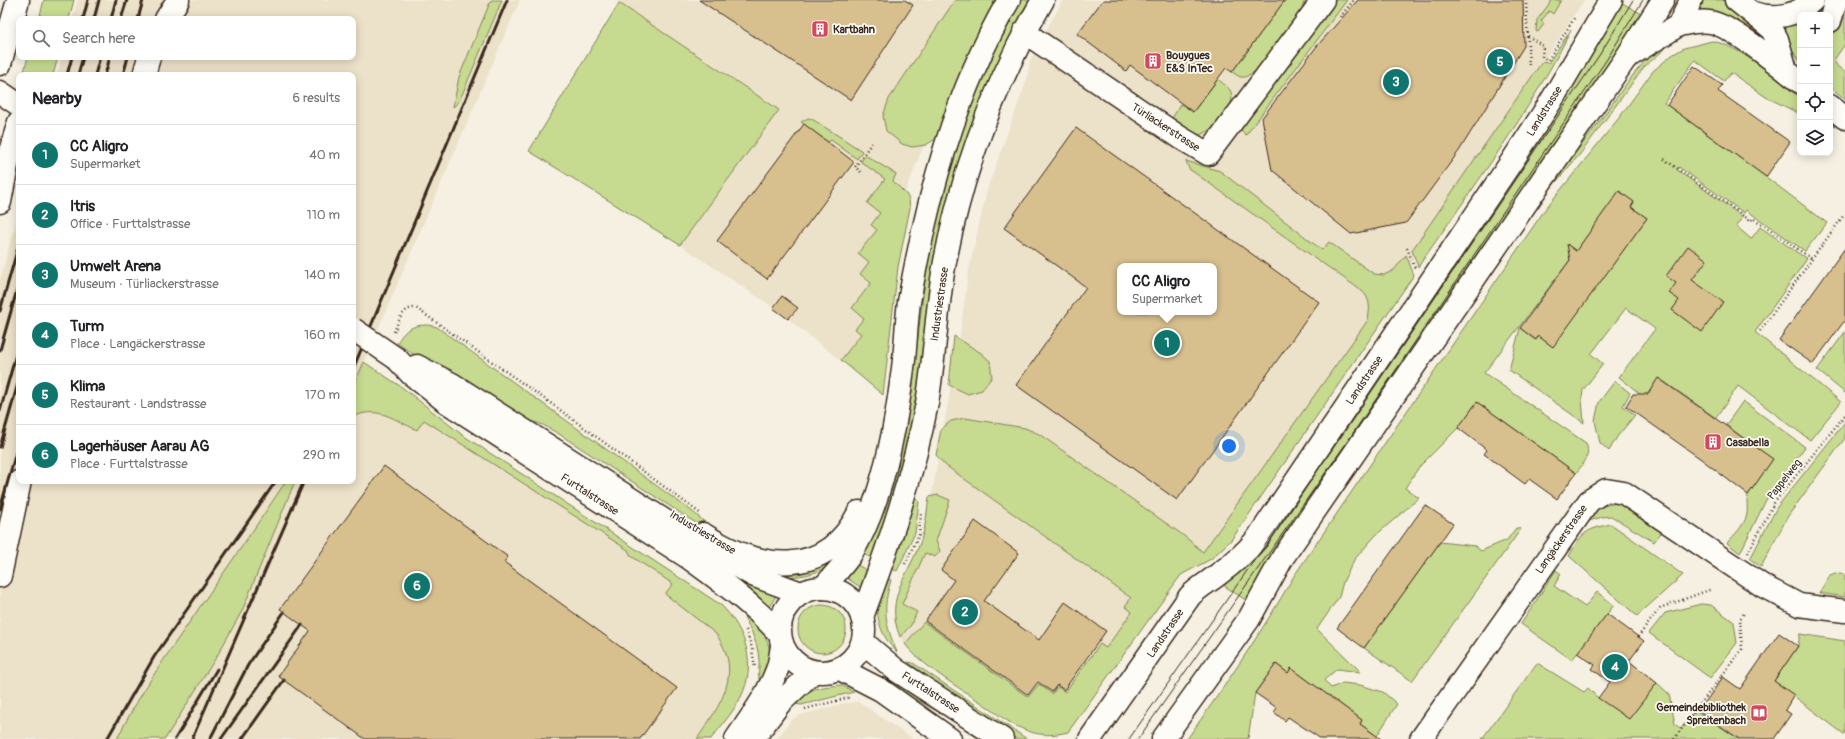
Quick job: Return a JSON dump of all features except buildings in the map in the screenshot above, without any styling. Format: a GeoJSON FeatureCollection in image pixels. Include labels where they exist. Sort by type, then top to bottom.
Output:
{"type":"FeatureCollection","features":[{"type":"Feature","properties":{"kind":"main road"},"geometry":{"type":"LineString","coordinates":[[0,64],[18,0]]}},
{"type":"Feature","properties":{"kind":"main road"},"geometry":{"type":"LineString","coordinates":[[168,16],[178,0]]}},
{"type":"Feature","properties":{"kind":"main road","name":"Industriestrasse"},"geometry":{"type":"LineString","coordinates":[[823,588],[854,548],[875,503],[896,412],[904,367],[909,304],[920,243],[935,181],[956,114],[980,57],[1008,0]]}},
{"type":"Feature","properties":{"kind":"main road","name":"Industriestrasse"},"geometry":{"type":"LineString","coordinates":[[862,617],[902,506],[912,469],[927,402],[936,319],[944,267],[973,156],[991,103],[1024,32],[1043,0]]}},
{"type":"Feature","properties":{"kind":"main road","name":"Türliackerstrasse"},"geometry":{"type":"LineString","coordinates":[[1024,32],[1180,138],[1208,154],[1322,0]]}},
{"type":"Feature","properties":{"kind":"main road","name":"Landstrasse"},"geometry":{"type":"LineString","coordinates":[[1090,739],[1190,596],[1201,585],[1218,575],[1244,554],[1257,539],[1514,158],[1550,103],[1611,0]]}},
{"type":"Feature","properties":{"kind":"main road"},"geometry":{"type":"LineString","coordinates":[[1163,739],[1249,619],[1283,557],[1626,58],[1663,0]]}},
{"type":"Feature","properties":{"kind":"main road"},"geometry":{"type":"LineString","coordinates":[[1679,25],[1690,0]]}},
{"type":"Feature","properties":{"kind":"main road"},"geometry":{"type":"LineString","coordinates":[[1736,0],[1771,28],[1793,76]]}},
{"type":"Feature","properties":{"kind":"main road"},"geometry":{"type":"LineString","coordinates":[[1754,13],[1772,18],[1783,16],[1804,8],[1814,0]]}},
{"type":"Feature","properties":{"kind":"main road"},"geometry":{"type":"LineString","coordinates":[[1833,12],[1836,0]]}},
{"type":"Feature","properties":{"kind":"main road"},"geometry":{"type":"LineString","coordinates":[[1626,58],[1679,25],[1699,21],[1719,24],[1727,28],[1793,76]]}},
{"type":"Feature","properties":{"kind":"main road"},"geometry":{"type":"LineString","coordinates":[[145,72],[148,60]]}},
{"type":"Feature","properties":{"kind":"main road"},"geometry":{"type":"LineString","coordinates":[[0,92],[16,102]]}},
{"type":"Feature","properties":{"kind":"main road"},"geometry":{"type":"LineString","coordinates":[[1833,108],[1845,118]]}},
{"type":"Feature","properties":{"kind":"main road"},"geometry":{"type":"LineString","coordinates":[[0,201],[9,155],[16,132]]}},
{"type":"Feature","properties":{"kind":"main road"},"geometry":{"type":"LineString","coordinates":[[0,201],[16,175]]}},
{"type":"Feature","properties":{"kind":"main road","name":"Furttalstrasse"},"geometry":{"type":"LineString","coordinates":[[356,331],[397,358],[420,367],[452,384],[729,562],[755,576],[801,593]]}},
{"type":"Feature","properties":{"kind":"main road","name":"Furttalstrasse"},"geometry":{"type":"LineString","coordinates":[[397,358],[411,374],[445,401],[689,558],[720,580],[758,611],[781,640]]}},
{"type":"Feature","properties":{"kind":"main road","name":"Industriestrasse"},"geometry":{"type":"LineString","coordinates":[[614,488],[660,506],[710,539],[736,553],[781,564],[795,562],[822,553],[835,543],[852,526],[886,459]]}},
{"type":"Feature","properties":{"kind":"main road"},"geometry":{"type":"LineString","coordinates":[[0,576],[19,484]]}},
{"type":"Feature","properties":{"kind":"main road","name":"Langäckerstrasse"},"geometry":{"type":"LineString","coordinates":[[1421,739],[1588,501],[1606,490],[1624,493],[1757,582],[1799,605],[1845,611]]}},
{"type":"Feature","properties":{"kind":"main road"},"geometry":{"type":"LineString","coordinates":[[736,739],[764,694],[778,667],[781,640],[780,621],[785,609],[792,600],[801,593],[811,589],[823,588],[836,590],[847,596],[856,606],[862,617],[864,629],[863,642],[854,657],[840,669],[829,672],[814,672],[797,664],[788,657],[781,640]]}},
{"type":"Feature","properties":{"kind":"main road","name":"Furttalstrasse"},"geometry":{"type":"LineString","coordinates":[[863,642],[896,670],[1002,739]]}},
{"type":"Feature","properties":{"kind":"main road"},"geometry":{"type":"LineString","coordinates":[[840,669],[880,690],[950,739]]}},
{"type":"Feature","properties":{"kind":"main road"},"geometry":{"type":"LineString","coordinates":[[753,739],[780,703],[814,672]]}},
{"type":"Feature","properties":{"kind":"path"},"geometry":{"type":"LineString","coordinates":[[1340,17],[1354,0]]}},
{"type":"Feature","properties":{"kind":"path"},"geometry":{"type":"LineString","coordinates":[[1526,0],[1529,67]]}},
{"type":"Feature","properties":{"kind":"path"},"geometry":{"type":"LineString","coordinates":[[1528,36],[1543,46],[1542,56],[1548,60],[1577,13]]}},
{"type":"Feature","properties":{"kind":"path"},"geometry":{"type":"LineString","coordinates":[[862,172],[855,167],[873,141]]}},
{"type":"Feature","properties":{"kind":"path"},"geometry":{"type":"LineString","coordinates":[[1664,159],[1751,222],[1753,218],[1812,260]]}},
{"type":"Feature","properties":{"kind":"path"},"geometry":{"type":"LineString","coordinates":[[1760,330],[1844,215]]}},
{"type":"Feature","properties":{"kind":"path"},"geometry":{"type":"LineString","coordinates":[[1407,248],[1415,269]]}},
{"type":"Feature","properties":{"kind":"path"},"geometry":{"type":"LineString","coordinates":[[391,336],[404,311],[410,308],[416,308],[556,407],[710,520],[712,526],[710,539]]}},
{"type":"Feature","properties":{"kind":"path","name":"Pappelweg"},"geometry":{"type":"LineString","coordinates":[[1745,560],[1774,503],[1845,415]]}},
{"type":"Feature","properties":{"kind":"path"},"geometry":{"type":"LineString","coordinates":[[1638,637],[1660,608],[1712,589]]}},
{"type":"Feature","properties":{"kind":"path"},"geometry":{"type":"LineString","coordinates":[[1674,739],[1742,649],[1740,619],[1745,612]]}},
{"type":"Feature","properties":{"kind":"path"},"geometry":{"type":"LineString","coordinates":[[803,709],[856,696]]}},
{"type":"Feature","properties":{"kind":"shaded area"},"geometry":{"type":"Polygon","coordinates":[[[78,0],[520,0],[362,366],[425,412],[705,596],[747,658],[708,739],[0,739],[0,279],[16,223],[16,484],[356,484],[356,72],[58,72],[61,60],[356,60],[356,16],[73,16],[78,0]]]}},
{"type":"Feature","properties":{"kind":"shaded area"},"geometry":{"type":"Polygon","coordinates":[[[614,0],[998,0],[939,107],[904,195],[870,384],[773,307],[680,245],[779,110],[614,0]]]}},
{"type":"Feature","properties":{"kind":"shaded area"},"geometry":{"type":"Polygon","coordinates":[[[1063,0],[1584,0],[1219,552],[1211,559],[1181,575],[1068,732],[1055,735],[1045,735],[1024,729],[956,686],[910,651],[900,637],[894,623],[894,608],[898,590],[922,537],[932,493],[960,335],[968,274],[987,190],[1026,82],[1031,58],[1063,0]]]}},
{"type":"Feature","properties":{"kind":"shaded area"},"geometry":{"type":"Polygon","coordinates":[[[859,702],[913,739],[777,739],[791,720],[798,716],[845,703],[859,702]]]}},
{"type":"Feature","properties":{"kind":"green space"},"geometry":{"type":"Polygon","coordinates":[[[44,0],[74,0],[70,16],[40,16],[44,0]]]}},
{"type":"Feature","properties":{"kind":"green space"},"geometry":{"type":"Polygon","coordinates":[[[491,0],[502,0],[459,102],[453,107],[459,77],[491,0]]]}},
{"type":"Feature","properties":{"kind":"green space"},"geometry":{"type":"Polygon","coordinates":[[[955,0],[998,0],[959,79],[937,138],[926,145],[912,147],[902,144],[886,131],[883,116],[889,99],[955,0]]]}},
{"type":"Feature","properties":{"kind":"green space"},"geometry":{"type":"Polygon","coordinates":[[[1021,0],[1029,0],[1017,22],[982,97],[965,145],[928,308],[919,387],[910,436],[874,559],[859,552],[897,458],[909,410],[927,263],[942,197],[967,115],[998,44],[1021,0]]]}},
{"type":"Feature","properties":{"kind":"green space"},"geometry":{"type":"Polygon","coordinates":[[[1285,0],[1305,0],[1300,13],[1256,71],[1245,77],[1240,77],[1232,72],[1285,0]]]}},
{"type":"Feature","properties":{"kind":"green space"},"geometry":{"type":"Polygon","coordinates":[[[1332,0],[1347,0],[1246,135],[1239,128],[1332,0]]]}},
{"type":"Feature","properties":{"kind":"green space"},"geometry":{"type":"Polygon","coordinates":[[[1552,0],[1561,0],[1553,14],[1549,11],[1541,21],[1544,24],[1538,32],[1536,31],[1537,20],[1552,0]]]}},
{"type":"Feature","properties":{"kind":"green space"},"geometry":{"type":"Polygon","coordinates":[[[1695,0],[1728,0],[1748,18],[1776,51],[1694,12],[1695,0]]]}},
{"type":"Feature","properties":{"kind":"green space"},"geometry":{"type":"Polygon","coordinates":[[[1845,0],[1845,44],[1834,60],[1837,66],[1845,72],[1845,99],[1833,89],[1834,21],[1845,0]]]}},
{"type":"Feature","properties":{"kind":"green space"},"geometry":{"type":"Polygon","coordinates":[[[1619,1],[1645,16],[1250,603],[1220,583],[1619,1]]]}},
{"type":"Feature","properties":{"kind":"green space"},"geometry":{"type":"Polygon","coordinates":[[[619,3],[779,110],[680,245],[529,151],[619,3]]]}},
{"type":"Feature","properties":{"kind":"green space"},"geometry":{"type":"Polygon","coordinates":[[[1797,20],[1797,58],[1788,44],[1779,25],[1797,20]]]}},
{"type":"Feature","properties":{"kind":"green space"},"geometry":{"type":"Polygon","coordinates":[[[1571,30],[1555,61],[1518,122],[1418,267],[1412,250],[1542,62],[1548,63],[1571,30]]]}},
{"type":"Feature","properties":{"kind":"green space"},"geometry":{"type":"Polygon","coordinates":[[[1712,41],[1723,44],[1758,64],[1797,96],[1797,112],[1766,97],[1731,73],[1724,81],[1695,60],[1664,103],[1827,223],[1805,251],[1746,210],[1744,213],[1679,167],[1677,170],[1743,217],[1736,226],[1751,239],[1760,227],[1807,259],[1755,332],[1841,402],[1810,440],[1738,386],[1716,418],[1659,378],[1645,398],[1619,377],[1655,329],[1626,308],[1591,354],[1603,364],[1583,390],[1582,399],[1584,423],[1509,370],[1520,328],[1535,340],[1538,336],[1552,346],[1647,218],[1631,207],[1634,202],[1619,192],[1576,251],[1572,248],[1569,252],[1570,260],[1484,373],[1586,443],[1588,452],[1584,463],[1576,473],[1477,402],[1458,428],[1419,467],[1405,488],[1419,498],[1376,535],[1354,560],[1343,582],[1339,597],[1317,629],[1361,672],[1337,669],[1324,680],[1331,688],[1343,683],[1360,685],[1383,692],[1397,704],[1375,739],[1369,739],[1373,733],[1360,724],[1362,720],[1291,668],[1288,673],[1276,664],[1255,693],[1248,739],[1187,739],[1269,618],[1294,576],[1546,208],[1619,118],[1653,71],[1672,55],[1684,48],[1712,41]]]}},
{"type":"Feature","properties":{"kind":"green space"},"geometry":{"type":"Polygon","coordinates":[[[1663,45],[1666,48],[1644,67],[1581,153],[1537,204],[1284,574],[1535,200],[1590,135],[1635,72],[1663,45]]]}},
{"type":"Feature","properties":{"kind":"green space"},"geometry":{"type":"Polygon","coordinates":[[[27,60],[57,60],[54,72],[24,72],[27,60]]]}},
{"type":"Feature","properties":{"kind":"green space"},"geometry":{"type":"Polygon","coordinates":[[[1218,79],[1230,90],[1232,99],[1226,114],[1213,128],[1198,135],[1191,135],[1169,123],[1181,104],[1193,112],[1218,79]]]}},
{"type":"Feature","properties":{"kind":"green space"},"geometry":{"type":"Polygon","coordinates":[[[808,118],[812,119],[862,151],[857,159],[831,140],[828,142],[801,122],[808,118]]]}},
{"type":"Feature","properties":{"kind":"green space"},"geometry":{"type":"Polygon","coordinates":[[[865,155],[896,174],[893,181],[906,194],[909,199],[910,208],[898,267],[883,395],[841,360],[861,334],[855,329],[864,318],[852,308],[871,283],[860,274],[869,262],[858,253],[877,230],[871,225],[880,213],[867,203],[885,179],[861,162],[865,155]]]}},
{"type":"Feature","properties":{"kind":"green space"},"geometry":{"type":"Polygon","coordinates":[[[1186,161],[1220,171],[1322,250],[1329,242],[1374,274],[1384,275],[1394,270],[1406,255],[1414,275],[1232,539],[1211,559],[1181,575],[1068,732],[1051,735],[1034,733],[1017,727],[1007,721],[951,683],[920,660],[905,644],[924,622],[1028,697],[1039,684],[1052,694],[1058,687],[1065,692],[1100,644],[1106,648],[1132,612],[1125,606],[1131,598],[945,465],[936,455],[941,429],[951,421],[965,418],[1025,428],[1039,434],[1183,535],[1203,552],[1368,320],[1369,304],[1365,294],[1362,291],[1189,169],[1186,161]]]}},
{"type":"Feature","properties":{"kind":"green space"},"geometry":{"type":"Polygon","coordinates":[[[428,325],[437,327],[693,512],[708,525],[705,529],[559,434],[543,425],[521,417],[425,362],[397,343],[406,331],[413,327],[428,325]]]}},
{"type":"Feature","properties":{"kind":"green space"},"geometry":{"type":"Polygon","coordinates":[[[1845,332],[1845,393],[1817,370],[1845,332]]]}},
{"type":"Feature","properties":{"kind":"green space"},"geometry":{"type":"Polygon","coordinates":[[[954,336],[981,353],[990,361],[992,377],[982,390],[968,394],[949,385],[954,336]]]}},
{"type":"Feature","properties":{"kind":"green space"},"geometry":{"type":"Polygon","coordinates":[[[364,362],[403,388],[461,434],[721,605],[730,615],[743,636],[748,660],[748,672],[746,685],[741,697],[711,739],[697,739],[714,714],[726,689],[728,662],[724,649],[716,634],[665,594],[673,584],[631,556],[628,550],[424,420],[417,430],[393,418],[378,413],[356,416],[356,380],[364,362]]]}},
{"type":"Feature","properties":{"kind":"green space"},"geometry":{"type":"Polygon","coordinates":[[[1615,381],[1630,393],[1623,406],[1635,415],[1617,437],[1609,451],[1600,443],[1595,421],[1599,402],[1615,381]]]}},
{"type":"Feature","properties":{"kind":"green space"},"geometry":{"type":"Polygon","coordinates":[[[1743,401],[1805,447],[1766,500],[1740,553],[1727,543],[1744,522],[1747,514],[1748,495],[1772,459],[1726,425],[1743,401]]]}},
{"type":"Feature","properties":{"kind":"green space"},"geometry":{"type":"Polygon","coordinates":[[[1845,422],[1845,438],[1788,516],[1761,567],[1750,559],[1777,507],[1845,422]]]}},
{"type":"Feature","properties":{"kind":"green space"},"geometry":{"type":"Polygon","coordinates":[[[284,484],[294,484],[242,611],[217,656],[165,739],[117,739],[134,707],[163,661],[284,484]]]}},
{"type":"Feature","properties":{"kind":"green space"},"geometry":{"type":"Polygon","coordinates":[[[938,495],[950,500],[936,541],[940,551],[935,557],[925,553],[902,604],[917,612],[911,625],[900,637],[896,622],[895,609],[900,585],[922,537],[929,497],[938,495]]]}},
{"type":"Feature","properties":{"kind":"green space"},"geometry":{"type":"Polygon","coordinates":[[[913,499],[918,500],[919,502],[915,533],[897,571],[888,567],[913,499]]]}},
{"type":"Feature","properties":{"kind":"green space"},"geometry":{"type":"Polygon","coordinates":[[[1620,502],[1664,529],[1654,542],[1611,516],[1602,517],[1583,523],[1595,508],[1620,502]]]}},
{"type":"Feature","properties":{"kind":"green space"},"geometry":{"type":"Polygon","coordinates":[[[1611,524],[1683,575],[1637,616],[1569,556],[1585,533],[1595,528],[1611,524]]]}},
{"type":"Feature","properties":{"kind":"green space"},"geometry":{"type":"Polygon","coordinates":[[[1516,528],[1521,529],[1412,681],[1364,648],[1440,542],[1475,546],[1481,551],[1507,540],[1516,528]]]}},
{"type":"Feature","properties":{"kind":"green space"},"geometry":{"type":"Polygon","coordinates":[[[841,557],[821,570],[801,576],[784,577],[774,571],[841,557]]]}},
{"type":"Feature","properties":{"kind":"green space"},"geometry":{"type":"Polygon","coordinates":[[[852,562],[870,572],[863,589],[844,576],[852,562]]]}},
{"type":"Feature","properties":{"kind":"green space"},"geometry":{"type":"Polygon","coordinates":[[[1556,570],[1561,574],[1554,586],[1585,607],[1597,592],[1614,605],[1572,660],[1521,624],[1556,570]]]}},
{"type":"Feature","properties":{"kind":"green space"},"geometry":{"type":"Polygon","coordinates":[[[726,571],[778,593],[769,607],[726,571]]]}},
{"type":"Feature","properties":{"kind":"green space"},"geometry":{"type":"Polygon","coordinates":[[[1835,573],[1845,575],[1845,597],[1819,593],[1830,575],[1835,573]]]}},
{"type":"Feature","properties":{"kind":"green space"},"geometry":{"type":"Polygon","coordinates":[[[884,577],[891,580],[886,600],[886,616],[887,625],[897,652],[884,635],[879,622],[877,598],[884,577]]]}},
{"type":"Feature","properties":{"kind":"green space"},"geometry":{"type":"Polygon","coordinates":[[[1701,604],[1711,605],[1734,622],[1737,643],[1710,678],[1649,633],[1665,613],[1701,604]]]}},
{"type":"Feature","properties":{"kind":"green space"},"geometry":{"type":"Polygon","coordinates":[[[817,605],[827,605],[839,612],[846,624],[846,634],[839,646],[827,653],[817,653],[809,649],[802,642],[798,634],[798,624],[802,616],[809,609],[817,605]]]}},
{"type":"Feature","properties":{"kind":"green space"},"geometry":{"type":"Polygon","coordinates":[[[739,608],[757,625],[769,646],[769,663],[762,684],[759,679],[757,646],[739,608]]]}},
{"type":"Feature","properties":{"kind":"green space"},"geometry":{"type":"Polygon","coordinates":[[[1800,634],[1845,641],[1845,735],[1774,681],[1798,646],[1800,634]]]}},
{"type":"Feature","properties":{"kind":"green space"},"geometry":{"type":"Polygon","coordinates":[[[908,662],[913,663],[1027,739],[1015,739],[1011,734],[942,688],[908,662]]]}},
{"type":"Feature","properties":{"kind":"green space"},"geometry":{"type":"Polygon","coordinates":[[[1537,663],[1584,692],[1588,688],[1598,698],[1657,683],[1669,694],[1675,724],[1681,729],[1695,710],[1739,739],[1482,739],[1537,663]]]}},
{"type":"Feature","properties":{"kind":"green space"},"geometry":{"type":"Polygon","coordinates":[[[891,680],[987,739],[979,739],[954,721],[921,702],[887,686],[891,680]]]}},
{"type":"Feature","properties":{"kind":"green space"},"geometry":{"type":"Polygon","coordinates":[[[841,685],[854,692],[801,705],[795,704],[793,701],[805,693],[816,689],[841,685]]]}},
{"type":"Feature","properties":{"kind":"tram line"},"geometry":{"type":"LineString","coordinates":[[1129,739],[1338,441],[1600,54],[1633,0]]}},
{"type":"Feature","properties":{"kind":"tram line"},"geometry":{"type":"LineString","coordinates":[[1138,739],[1345,445],[1607,59],[1643,0]]}},
{"type":"Feature","properties":{"kind":"railway"},"geometry":{"type":"LineString","coordinates":[[84,16],[88,0]]}},
{"type":"Feature","properties":{"kind":"railway"},"geometry":{"type":"LineString","coordinates":[[95,16],[99,0]]}},
{"type":"Feature","properties":{"kind":"railway"},"geometry":{"type":"LineString","coordinates":[[112,16],[116,0]]}},
{"type":"Feature","properties":{"kind":"railway"},"geometry":{"type":"LineString","coordinates":[[122,16],[127,0]]}},
{"type":"Feature","properties":{"kind":"railway"},"geometry":{"type":"LineString","coordinates":[[139,16],[143,0]]}},
{"type":"Feature","properties":{"kind":"railway"},"geometry":{"type":"LineString","coordinates":[[356,362],[507,0]]}},
{"type":"Feature","properties":{"kind":"railway"},"geometry":{"type":"LineString","coordinates":[[68,72],[71,60]]}},
{"type":"Feature","properties":{"kind":"railway"},"geometry":{"type":"LineString","coordinates":[[79,72],[82,60]]}},
{"type":"Feature","properties":{"kind":"railway"},"geometry":{"type":"LineString","coordinates":[[96,72],[99,60]]}},
{"type":"Feature","properties":{"kind":"railway"},"geometry":{"type":"LineString","coordinates":[[106,72],[109,60]]}},
{"type":"Feature","properties":{"kind":"railway"},"geometry":{"type":"LineString","coordinates":[[124,72],[127,60]]}},
{"type":"Feature","properties":{"kind":"railway"},"geometry":{"type":"LineString","coordinates":[[0,311],[16,255]]}},
{"type":"Feature","properties":{"kind":"railway"},"geometry":{"type":"LineString","coordinates":[[0,350],[16,294]]}},
{"type":"Feature","properties":{"kind":"railway"},"geometry":{"type":"LineString","coordinates":[[0,411],[16,355]]}},
{"type":"Feature","properties":{"kind":"railway"},"geometry":{"type":"LineString","coordinates":[[0,447],[16,391]]}},
{"type":"Feature","properties":{"kind":"railway"},"geometry":{"type":"LineString","coordinates":[[0,509],[16,453]]}},
{"type":"Feature","properties":{"kind":"railway"},"geometry":{"type":"LineString","coordinates":[[107,739],[154,657],[274,484]]}},
{"type":"Feature","properties":{"kind":"railway"},"geometry":{"type":"LineString","coordinates":[[192,739],[303,484]]}},
{"type":"Feature","properties":{"kind":"railway"},"geometry":{"type":"LineString","coordinates":[[210,739],[248,665],[284,612]]}},
{"type":"Feature","properties":{"kind":"railway"},"geometry":{"type":"LineString","coordinates":[[221,739],[302,625]]}},
{"type":"Feature","properties":{"kind":"railway"},"geometry":{"type":"LineString","coordinates":[[175,739],[217,669]]}},
{"type":"Feature","properties":{"kind":"railway"},"geometry":{"type":"LineString","coordinates":[[242,739],[284,680]]}},
{"type":"Feature","properties":{"kind":"place","name":"Kartbahn"},"geometry":{"type":"Point","coordinates":[820,29]}},
{"type":"Feature","properties":{"kind":"place","name":"Bouygues E&S InTec"},"geometry":{"type":"Point","coordinates":[1153,61]}},
{"type":"Feature","properties":{"kind":"place","name":"Klima"},"geometry":{"type":"Point","coordinates":[1500,62]}},
{"type":"Feature","properties":{"kind":"place","name":"Umwelt Arena"},"geometry":{"type":"Point","coordinates":[1396,82]}},
{"type":"Feature","properties":{"kind":"place","name":"CC Aligro"},"geometry":{"type":"Point","coordinates":[1167,343]}},
{"type":"Feature","properties":{"kind":"place","name":"Casabella"},"geometry":{"type":"Point","coordinates":[1713,442]}},
{"type":"Feature","properties":{"kind":"place","name":"Lagerhäuser Aarau AG"},"geometry":{"type":"Point","coordinates":[417,586]}},
{"type":"Feature","properties":{"kind":"place","name":"Itris"},"geometry":{"type":"Point","coordinates":[965,612]}},
{"type":"Feature","properties":{"kind":"place","name":"Turm"},"geometry":{"type":"Point","coordinates":[1615,667]}},
{"type":"Feature","properties":{"kind":"place","name":"Gemeindebibliothek Spreitenbach"},"geometry":{"type":"Point","coordinates":[1759,713]}}]}
